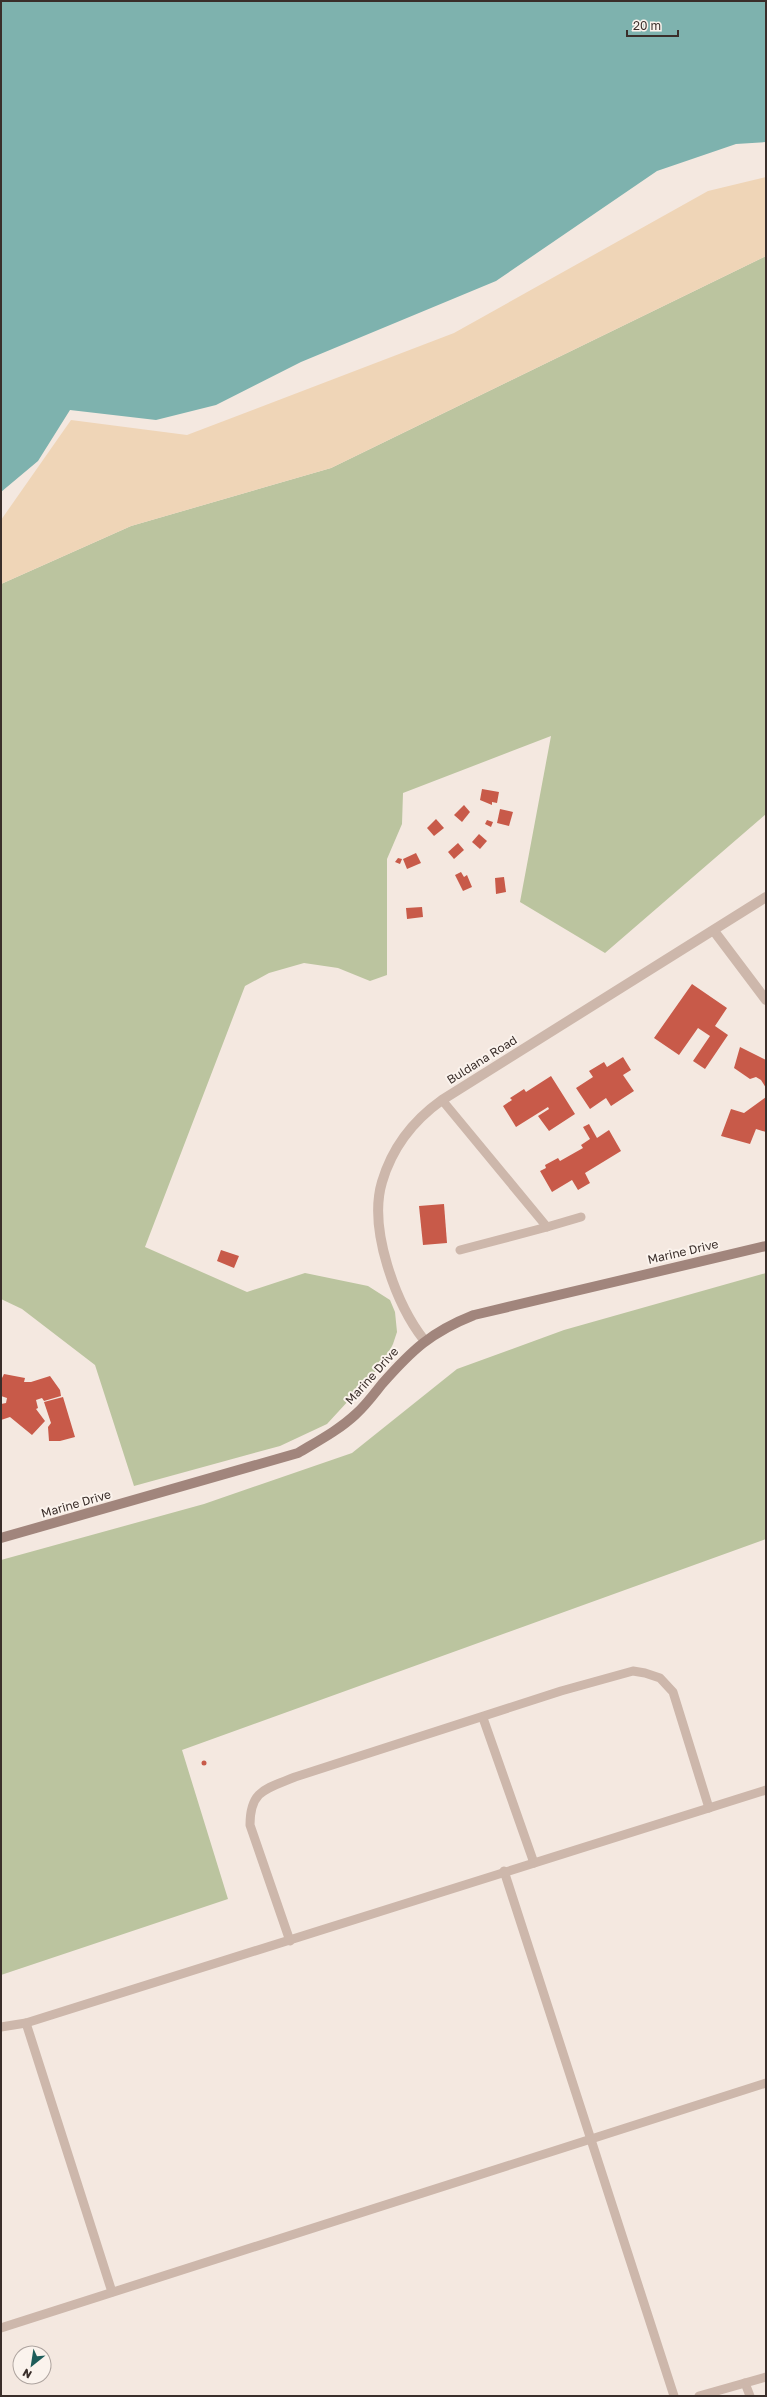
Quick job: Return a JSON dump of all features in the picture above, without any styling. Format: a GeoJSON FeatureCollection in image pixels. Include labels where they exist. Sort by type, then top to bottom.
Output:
{"type":"FeatureCollection","features":[{"type":"Feature","properties":{"kind":"street","name":"Buldana Road"},"geometry":{"type":"LineString","coordinates":[[424,1340],[404,1308],[387,1265],[382,1245],[379,1208],[382,1183],[394,1154],[410,1128],[426,1111],[442,1100],[714,931],[766,897]]}},
{"type":"Feature","properties":{"kind":"street"},"geometry":{"type":"LineString","coordinates":[[714,931],[766,1000]]}},
{"type":"Feature","properties":{"kind":"street","name":"Marine Drive"},"geometry":{"type":"LineString","coordinates":[[1,1538],[222,1476],[298,1453],[329,1436],[357,1414],[408,1355],[424,1340],[448,1325],[481,1313],[766,1246]]}},
{"type":"Feature","properties":{"kind":"lane"},"geometry":{"type":"LineString","coordinates":[[442,1100],[547,1227]]}},
{"type":"Feature","properties":{"kind":"lane"},"geometry":{"type":"LineString","coordinates":[[460,1250],[581,1217]]}},
{"type":"Feature","properties":{"kind":"lane"},"geometry":{"type":"LineString","coordinates":[[290,1941],[250,1825],[250,1808],[255,1799],[265,1789],[295,1777],[483,1718],[561,1691],[633,1671],[660,1678],[673,1692],[709,1808]]}},
{"type":"Feature","properties":{"kind":"lane"},"geometry":{"type":"LineString","coordinates":[[483,1718],[534,1863]]}},
{"type":"Feature","properties":{"kind":"lane"},"geometry":{"type":"LineString","coordinates":[[1,2027],[26,2023],[290,1941],[504,1871],[534,1863],[766,1790]]}},
{"type":"Feature","properties":{"kind":"lane"},"geometry":{"type":"LineString","coordinates":[[504,1871],[674,2396]]}},
{"type":"Feature","properties":{"kind":"lane"},"geometry":{"type":"LineString","coordinates":[[26,2023],[112,2292]]}},
{"type":"Feature","properties":{"kind":"lane"},"geometry":{"type":"LineString","coordinates":[[1,2328],[766,2083]]}},
{"type":"Feature","properties":{"kind":"lane"},"geometry":{"type":"LineString","coordinates":[[699,2396],[766,2377]]}},
{"type":"Feature","properties":{"kind":"lane"},"geometry":{"type":"LineString","coordinates":[[745,2383],[750,2396]]}},
{"type":"Feature","properties":{"kind":"green space"},"geometry":{"type":"Polygon","coordinates":[[[766,256],[766,814],[605,953],[520,902],[551,736],[403,793],[402,824],[387,859],[387,975],[370,981],[338,968],[304,963],[269,973],[245,986],[145,1247],[247,1292],[305,1273],[368,1286],[390,1300],[395,1312],[397,1332],[393,1344],[384,1362],[327,1424],[280,1446],[134,1486],[95,1365],[22,1309],[1,1299],[1,584],[131,526],[331,468],[766,256]]]}},
{"type":"Feature","properties":{"kind":"green space"},"geometry":{"type":"Polygon","coordinates":[[[766,1273],[766,1539],[182,1750],[228,1899],[1,1975],[1,1560],[204,1504],[352,1453],[457,1369],[564,1330],[766,1273]]]}},
{"type":"Feature","properties":{"kind":"sand"},"geometry":{"type":"Polygon","coordinates":[[[766,177],[766,256],[331,468],[131,526],[1,584],[1,520],[71,420],[187,435],[454,333],[708,191],[766,177]]]}},
{"type":"Feature","properties":{"kind":"water"},"geometry":{"type":"Polygon","coordinates":[[[1,1],[766,1],[766,142],[736,144],[657,171],[496,281],[301,362],[216,405],[156,420],[70,410],[38,461],[1,492],[1,1]]]}},
{"type":"Feature","properties":{"kind":"building"},"geometry":{"type":"Polygon","coordinates":[[[482,789],[499,792],[497,803],[492,802],[492,805],[480,800],[482,789]]]}},
{"type":"Feature","properties":{"kind":"building"},"geometry":{"type":"Polygon","coordinates":[[[464,805],[470,812],[462,822],[454,815],[464,805]]]}},
{"type":"Feature","properties":{"kind":"building"},"geometry":{"type":"Polygon","coordinates":[[[500,809],[513,812],[509,826],[497,823],[500,809]]]}},
{"type":"Feature","properties":{"kind":"building"},"geometry":{"type":"Polygon","coordinates":[[[436,819],[444,828],[434,836],[427,828],[436,819]]]}},
{"type":"Feature","properties":{"kind":"building"},"geometry":{"type":"Polygon","coordinates":[[[487,820],[493,822],[491,827],[485,824],[487,820]]]}},
{"type":"Feature","properties":{"kind":"building"},"geometry":{"type":"Polygon","coordinates":[[[479,834],[487,841],[480,849],[472,842],[479,834]]]}},
{"type":"Feature","properties":{"kind":"building"},"geometry":{"type":"Polygon","coordinates":[[[458,843],[464,850],[454,859],[448,852],[458,843]]]}},
{"type":"Feature","properties":{"kind":"building"},"geometry":{"type":"Polygon","coordinates":[[[416,853],[421,863],[407,869],[403,859],[416,853]]]}},
{"type":"Feature","properties":{"kind":"building"},"geometry":{"type":"Polygon","coordinates":[[[398,858],[402,859],[400,864],[395,862],[398,858]]]}},
{"type":"Feature","properties":{"kind":"building"},"geometry":{"type":"Polygon","coordinates":[[[461,872],[464,877],[467,875],[472,887],[463,891],[455,875],[461,872]]]}},
{"type":"Feature","properties":{"kind":"building"},"geometry":{"type":"Polygon","coordinates":[[[504,877],[506,892],[496,894],[495,878],[504,877]]]}},
{"type":"Feature","properties":{"kind":"building"},"geometry":{"type":"Polygon","coordinates":[[[422,907],[423,917],[407,919],[406,908],[422,907]]]}},
{"type":"Feature","properties":{"kind":"building"},"geometry":{"type":"Polygon","coordinates":[[[692,984],[727,1008],[715,1026],[728,1035],[705,1069],[693,1061],[710,1036],[698,1028],[679,1055],[654,1038],[692,984]]]}},
{"type":"Feature","properties":{"kind":"building"},"geometry":{"type":"Polygon","coordinates":[[[740,1047],[766,1060],[766,1088],[761,1080],[756,1077],[750,1079],[734,1068],[740,1047]]]}},
{"type":"Feature","properties":{"kind":"building"},"geometry":{"type":"Polygon","coordinates":[[[623,1057],[631,1070],[623,1075],[634,1091],[611,1106],[606,1098],[590,1109],[576,1088],[593,1077],[589,1071],[604,1062],[607,1067],[623,1057]]]}},
{"type":"Feature","properties":{"kind":"building"},"geometry":{"type":"Polygon","coordinates":[[[551,1076],[575,1114],[549,1131],[538,1116],[549,1109],[548,1107],[516,1127],[503,1106],[512,1100],[510,1098],[524,1089],[526,1092],[551,1076]]]}},
{"type":"Feature","properties":{"kind":"building"},"geometry":{"type":"Polygon","coordinates":[[[766,1097],[766,1132],[756,1129],[750,1144],[721,1136],[731,1109],[744,1113],[766,1097]]]}},
{"type":"Feature","properties":{"kind":"building"},"geometry":{"type":"Polygon","coordinates":[[[589,1124],[597,1138],[609,1130],[621,1151],[585,1173],[590,1183],[578,1190],[572,1180],[552,1192],[540,1171],[546,1168],[545,1165],[558,1158],[560,1161],[583,1148],[581,1145],[590,1139],[583,1127],[589,1124]]]}},
{"type":"Feature","properties":{"kind":"building"},"geometry":{"type":"Polygon","coordinates":[[[444,1204],[447,1243],[423,1245],[419,1206],[444,1204]]]}},
{"type":"Feature","properties":{"kind":"building"},"geometry":{"type":"Polygon","coordinates":[[[221,1250],[239,1256],[234,1268],[217,1261],[221,1250]]]}},
{"type":"Feature","properties":{"kind":"building"},"geometry":{"type":"Polygon","coordinates":[[[4,1374],[25,1378],[24,1382],[31,1382],[50,1376],[60,1390],[61,1396],[44,1401],[42,1398],[36,1400],[38,1408],[36,1409],[45,1421],[32,1435],[10,1417],[1,1420],[1,1404],[6,1403],[7,1398],[1,1396],[1,1380],[4,1374]]]}},
{"type":"Feature","properties":{"kind":"building"},"geometry":{"type":"Polygon","coordinates":[[[63,1397],[75,1437],[60,1441],[49,1441],[48,1427],[51,1423],[44,1402],[63,1397]]]}},
{"type":"Feature","properties":{"kind":"building"},"geometry":{"type":"Polygon","coordinates":[[[204,1760],[207,1763],[204,1766],[201,1763],[204,1760]]]}}]}
